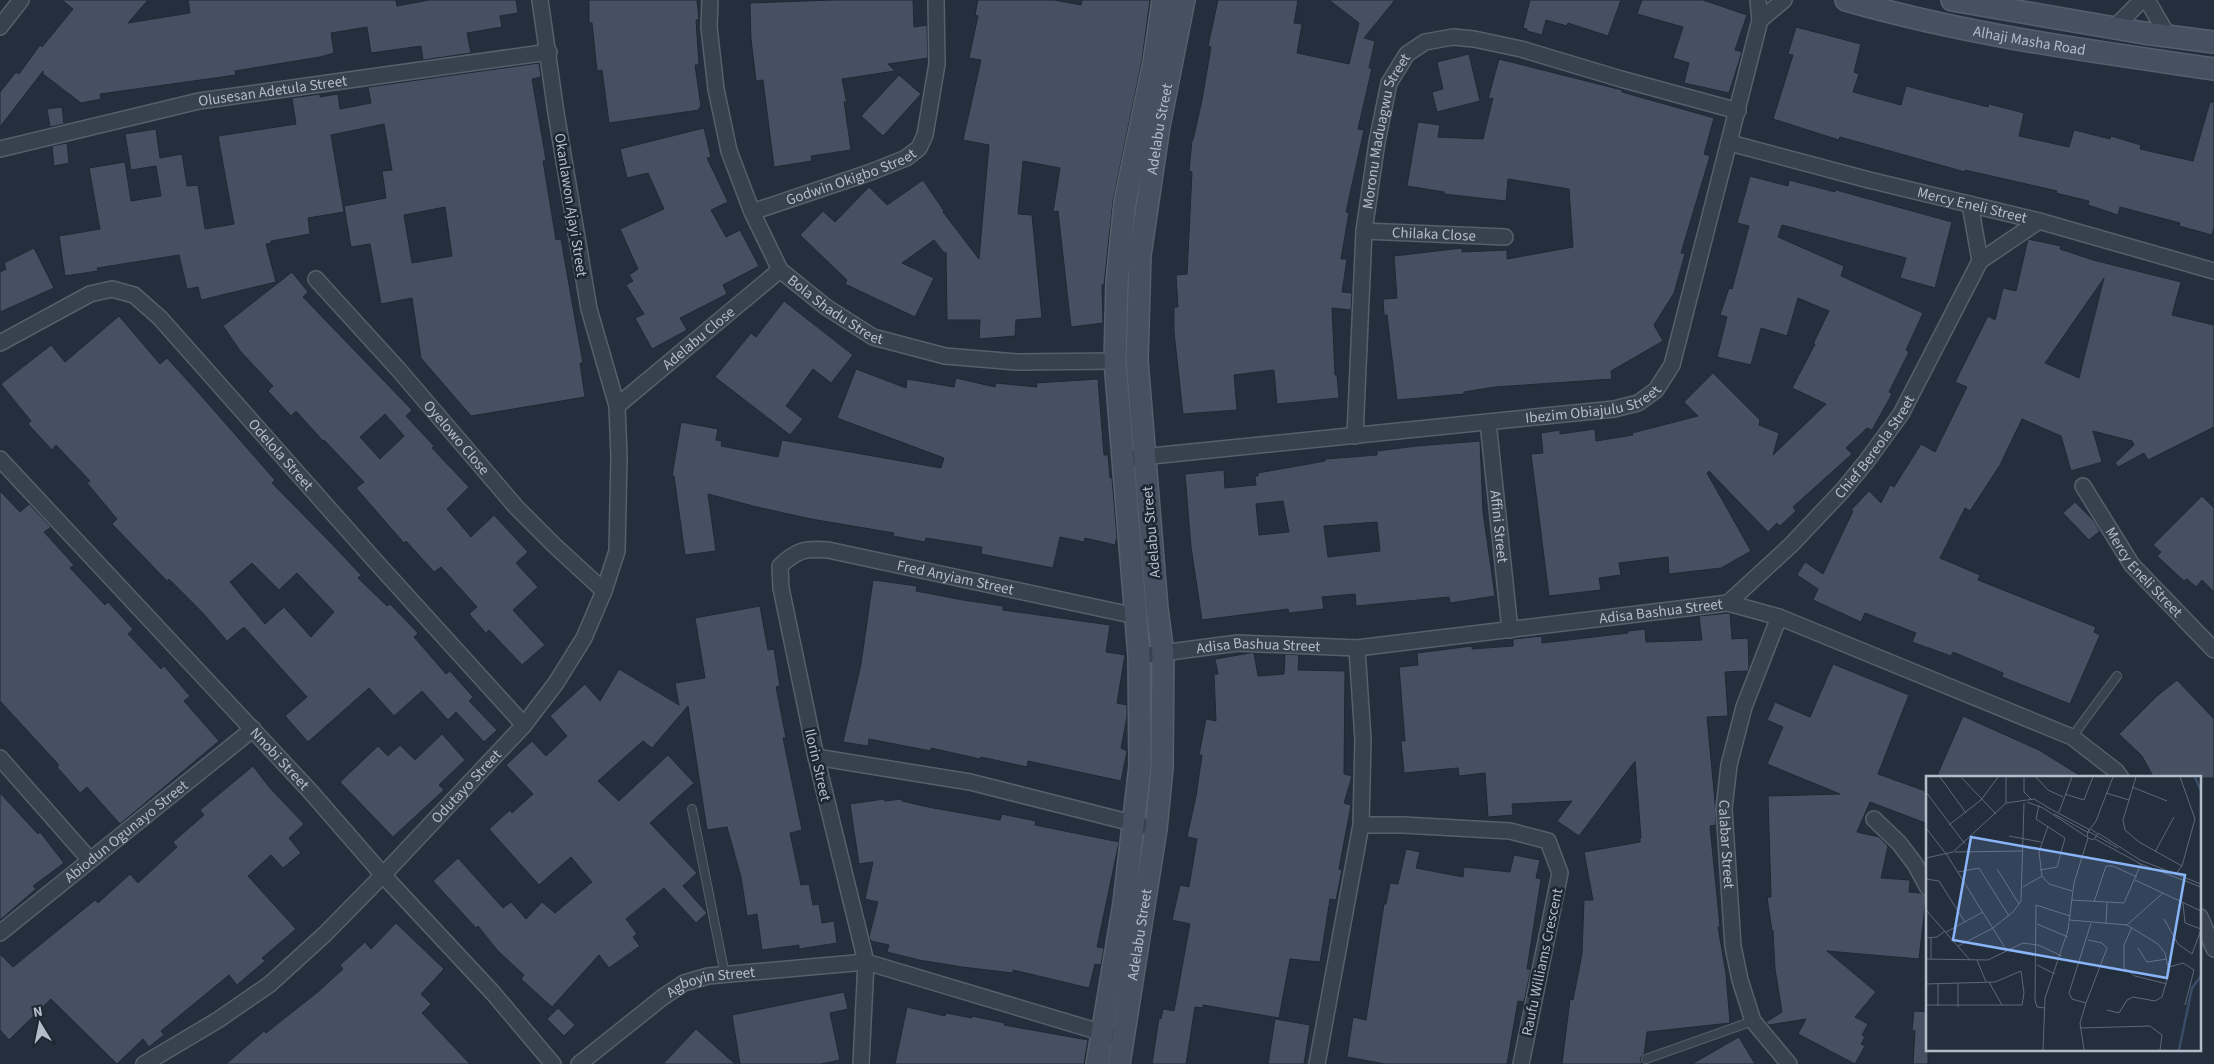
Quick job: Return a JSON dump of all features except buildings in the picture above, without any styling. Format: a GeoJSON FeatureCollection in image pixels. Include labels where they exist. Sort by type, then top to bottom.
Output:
{"type":"FeatureCollection","features":[{"type":"Feature","properties":{"kind":"main road","name":"Adelabu Street"},"geometry":{"type":"LineString","coordinates":[[1097,1064],[1124,903],[1135,825],[1140,766],[1139,656],[1115,361],[1117,282],[1125,202],[1152,72],[1163,0]]}},
{"type":"Feature","properties":{"kind":"main road","name":"Adelabu Street"},"geometry":{"type":"LineString","coordinates":[[1119,1064],[1156,829],[1162,768],[1163,654],[1157,608],[1138,360],[1140,255],[1159,126],[1184,0]]}},
{"type":"Feature","properties":{"kind":"main road","name":"Alhaji Masha Road"},"geometry":{"type":"LineString","coordinates":[[1846,0],[1942,26],[2214,69]]}},
{"type":"Feature","properties":{"kind":"main road","name":"Alhaji Masha Road"},"geometry":{"type":"LineString","coordinates":[[1952,0],[2214,42]]}},
{"type":"Feature","properties":{"kind":"street"},"geometry":{"type":"LineString","coordinates":[[0,27],[21,0]]}},
{"type":"Feature","properties":{"kind":"street","name":"Okanlawon Ajayi Street"},"geometry":{"type":"LineString","coordinates":[[540,0],[549,52],[556,113],[589,308],[617,406]]}},
{"type":"Feature","properties":{"kind":"street","name":"Bola Shadu Street"},"geometry":{"type":"LineString","coordinates":[[710,0],[709,27],[716,89],[729,151],[752,212],[780,270],[826,307],[873,337],[945,356],[1018,362],[1115,361]]}},
{"type":"Feature","properties":{"kind":"street","name":"Godwin Okigbo Street"},"geometry":{"type":"LineString","coordinates":[[752,212],[871,172],[906,158],[919,148],[925,135],[937,64],[936,0]]}},
{"type":"Feature","properties":{"kind":"street","name":"Ibezim Obiajulu Street"},"geometry":{"type":"LineString","coordinates":[[1122,458],[1614,409],[1638,402],[1656,390],[1672,365],[1760,20],[1758,0]]}},
{"type":"Feature","properties":{"kind":"street"},"geometry":{"type":"LineString","coordinates":[[1760,20],[1784,0]]}},
{"type":"Feature","properties":{"kind":"street"},"geometry":{"type":"LineString","coordinates":[[2115,27],[2142,0]]}},
{"type":"Feature","properties":{"kind":"street"},"geometry":{"type":"LineString","coordinates":[[2147,0],[2168,36]]}},
{"type":"Feature","properties":{"kind":"street","name":"Moronu Maduagwu Street"},"geometry":{"type":"LineString","coordinates":[[1356,436],[1364,231],[1377,142],[1389,83],[1407,54],[1425,42],[1453,37],[1474,39],[1520,49],[1738,111]]}},
{"type":"Feature","properties":{"kind":"street","name":"Olusesan Adetula Street"},"geometry":{"type":"LineString","coordinates":[[0,150],[199,102],[549,52]]}},
{"type":"Feature","properties":{"kind":"street","name":"Mercy Eneli Street"},"geometry":{"type":"LineString","coordinates":[[1730,143],[1869,180],[2039,221],[2214,271]]}},
{"type":"Feature","properties":{"kind":"street"},"geometry":{"type":"LineString","coordinates":[[1970,204],[1980,261],[2039,221]]}},
{"type":"Feature","properties":{"kind":"street","name":"Chilaka Close"},"geometry":{"type":"LineString","coordinates":[[1364,231],[1505,237]]}},
{"type":"Feature","properties":{"kind":"street","name":"Chief Bereola Street"},"geometry":{"type":"LineString","coordinates":[[1728,603],[1791,545],[1843,490],[1866,462],[1901,414],[1980,261]]}},
{"type":"Feature","properties":{"kind":"street","name":"Adelabu Close"},"geometry":{"type":"LineString","coordinates":[[617,406],[780,270]]}},
{"type":"Feature","properties":{"kind":"street","name":"Oyelowo Close"},"geometry":{"type":"LineString","coordinates":[[316,279],[398,369],[517,508],[554,546],[604,591]]}},
{"type":"Feature","properties":{"kind":"street","name":"Odelola Street"},"geometry":{"type":"LineString","coordinates":[[0,343],[90,294],[112,289],[134,295],[160,318],[377,563],[524,725]]}},
{"type":"Feature","properties":{"kind":"street","name":"Odutayo Street"},"geometry":{"type":"LineString","coordinates":[[144,1064],[218,1020],[270,984],[324,934],[383,875],[524,725],[556,683],[584,638],[604,591],[617,551],[620,457],[617,406]]}},
{"type":"Feature","properties":{"kind":"street","name":"Affini Street"},"geometry":{"type":"LineString","coordinates":[[1488,422],[1510,630]]}},
{"type":"Feature","properties":{"kind":"street","name":"Nnobi Street"},"geometry":{"type":"LineString","coordinates":[[0,459],[168,641],[253,729],[383,875],[486,986],[553,1064]]}},
{"type":"Feature","properties":{"kind":"street","name":"Mercy Eneli Street"},"geometry":{"type":"LineString","coordinates":[[2083,486],[2132,565],[2214,650]]}},
{"type":"Feature","properties":{"kind":"street","name":"Fred Anyiam Street"},"geometry":{"type":"LineString","coordinates":[[780,566],[793,554],[809,548],[828,550],[1136,616]]}},
{"type":"Feature","properties":{"kind":"street","name":"Ilorin Street"},"geometry":{"type":"LineString","coordinates":[[780,566],[781,588],[816,757],[866,962],[861,1064]]}},
{"type":"Feature","properties":{"kind":"street","name":"Adisa Bashua Street"},"geometry":{"type":"LineString","coordinates":[[1139,656],[1238,643],[1357,648],[1728,603],[1779,617],[2072,737],[2116,771],[2120,776]]}},
{"type":"Feature","properties":{"kind":"street","name":"Calabar Street"},"geometry":{"type":"LineString","coordinates":[[1779,617],[1744,707],[1729,765],[1724,809],[1733,946],[1740,980],[1753,1021],[1790,1064]]}},
{"type":"Feature","properties":{"kind":"street"},"geometry":{"type":"LineString","coordinates":[[1318,1064],[1361,825],[1363,740],[1357,648]]}},
{"type":"Feature","properties":{"kind":"street","name":"Abiodun Ogunayo Street"},"geometry":{"type":"LineString","coordinates":[[0,933],[253,729]]}},
{"type":"Feature","properties":{"kind":"street"},"geometry":{"type":"LineString","coordinates":[[816,757],[970,782],[1156,829]]}},
{"type":"Feature","properties":{"kind":"street"},"geometry":{"type":"LineString","coordinates":[[0,758],[90,860]]}},
{"type":"Feature","properties":{"kind":"street"},"geometry":{"type":"LineString","coordinates":[[1874,819],[1899,843],[1915,864],[1926,884]]}},
{"type":"Feature","properties":{"kind":"street","name":"Raufu Williams Crescent"},"geometry":{"type":"LineString","coordinates":[[1361,825],[1413,825],[1510,831],[1548,841],[1560,873],[1521,1064]]}},
{"type":"Feature","properties":{"kind":"street"},"geometry":{"type":"LineString","coordinates":[[2202,922],[2214,949]]}},
{"type":"Feature","properties":{"kind":"street"},"geometry":{"type":"LineString","coordinates":[[866,962],[1102,1034],[1124,1038]]}},
{"type":"Feature","properties":{"kind":"street","name":"Agboyin Street"},"geometry":{"type":"LineString","coordinates":[[579,1064],[684,983],[708,976],[866,962]]}},
{"type":"Feature","properties":{"kind":"lane"},"geometry":{"type":"LineString","coordinates":[[2072,737],[2117,676]]}},
{"type":"Feature","properties":{"kind":"lane"},"geometry":{"type":"LineString","coordinates":[[692,809],[725,975]]}},
{"type":"Feature","properties":{"kind":"lane"},"geometry":{"type":"LineString","coordinates":[[1646,1060],[1753,1021]]}}]}
